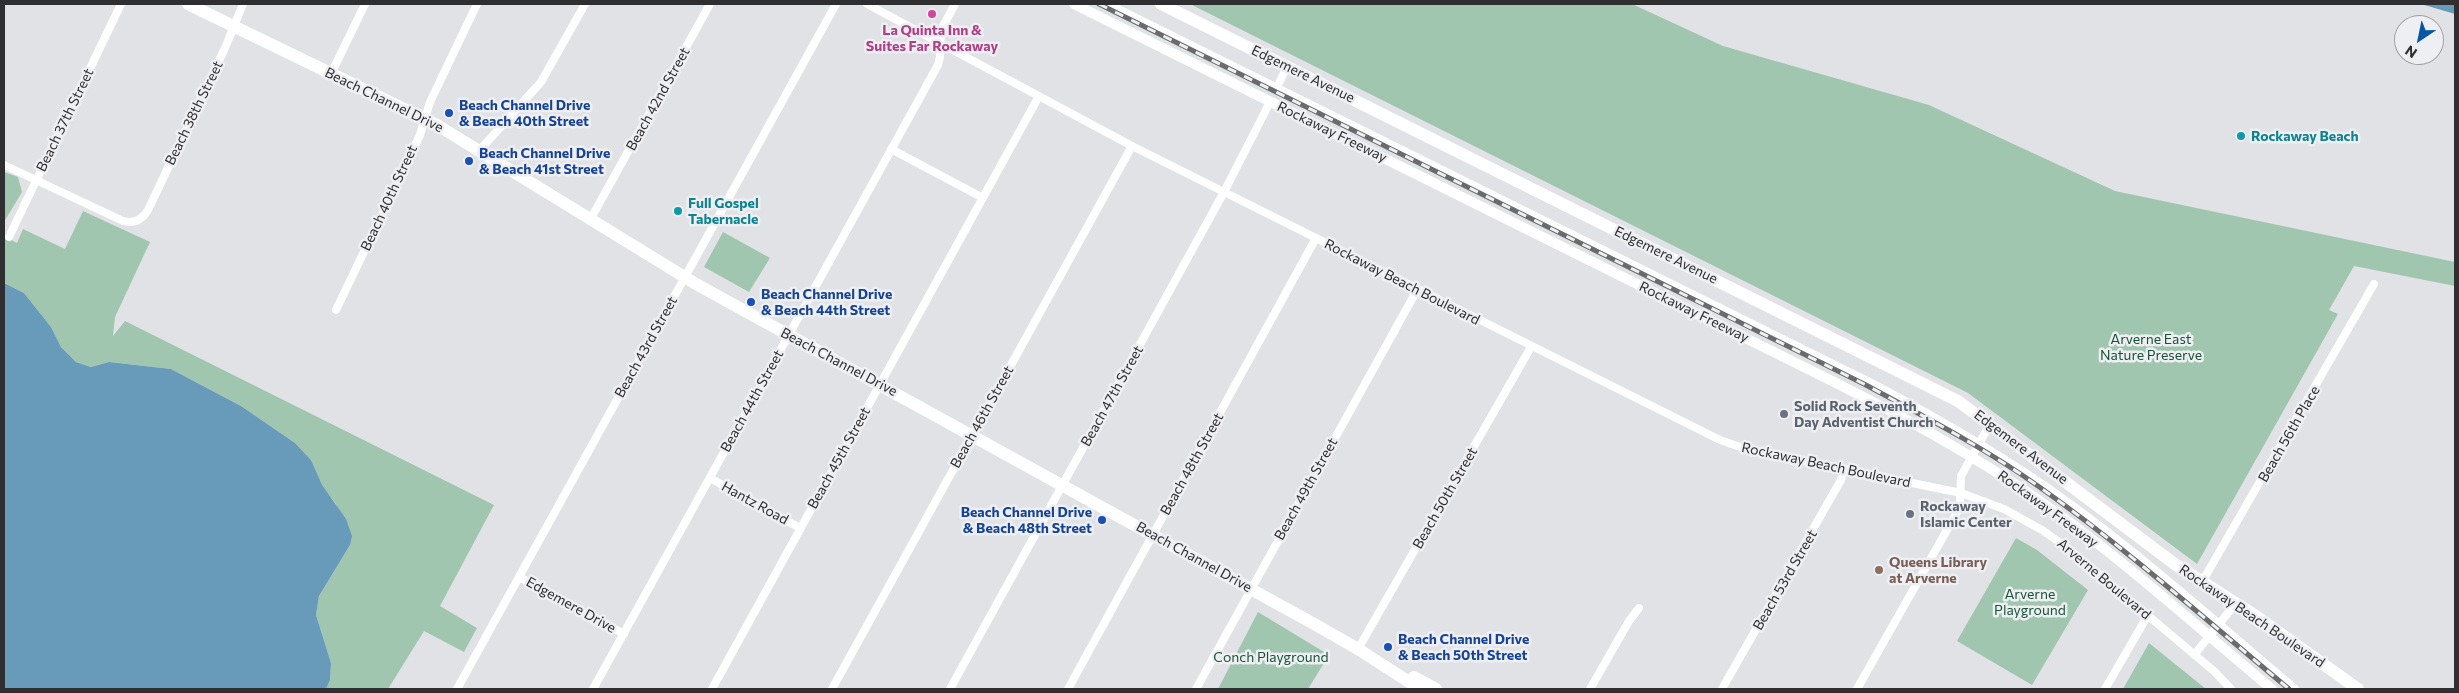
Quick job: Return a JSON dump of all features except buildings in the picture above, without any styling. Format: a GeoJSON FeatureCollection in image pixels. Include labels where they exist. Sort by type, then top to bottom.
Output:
{"type":"FeatureCollection","features":[{"type":"Feature","properties":{"kind":"main road","name":"Beach Channel Drive"},"geometry":{"type":"LineString","coordinates":[[188,4],[425,119],[685,278],[1252,589],[1358,649],[1420,689]]}},
{"type":"Feature","properties":{"kind":"main road","name":"Edgemere Avenue"},"geometry":{"type":"LineString","coordinates":[[1161,4],[1953,398],[2147,543]]}},
{"type":"Feature","properties":{"kind":"main road","name":"Rockaway Beach Boulevard"},"geometry":{"type":"LineString","coordinates":[[2147,543],[2358,689]]}},
{"type":"Feature","properties":{"kind":"main road","name":"Beach Channel Drive"},"geometry":{"type":"LineString","coordinates":[[1358,649],[1386,660],[1436,689]]}},
{"type":"Feature","properties":{"kind":"street","name":"Beach 37th Street"},"geometry":{"type":"LineString","coordinates":[[10,237],[121,4]]}},
{"type":"Feature","properties":{"kind":"street","name":"Beach 38th Street"},"geometry":{"type":"LineString","coordinates":[[36,180],[123,221],[131,223],[141,219],[148,210],[243,4]]}},
{"type":"Feature","properties":{"kind":"street"},"geometry":{"type":"LineString","coordinates":[[331,74],[364,4]]}},
{"type":"Feature","properties":{"kind":"street","name":"Beach 40th Street"},"geometry":{"type":"LineString","coordinates":[[336,310],[420,135],[430,102],[478,4]]}},
{"type":"Feature","properties":{"kind":"street"},"geometry":{"type":"LineString","coordinates":[[479,151],[541,82],[585,4]]}},
{"type":"Feature","properties":{"kind":"street","name":"Beach 42nd Street"},"geometry":{"type":"LineString","coordinates":[[590,220],[710,4]]}},
{"type":"Feature","properties":{"kind":"street","name":"Beach 43rd Street"},"geometry":{"type":"LineString","coordinates":[[456,689],[836,4]]}},
{"type":"Feature","properties":{"kind":"street","name":"Rockaway Beach Boulevard"},"geometry":{"type":"LineString","coordinates":[[867,4],[1132,146],[1531,347],[1726,442],[1746,449],[1961,493]]}},
{"type":"Feature","properties":{"kind":"street","name":"Beach 44th Street"},"geometry":{"type":"LineString","coordinates":[[593,689],[938,65],[941,30],[955,4]]}},
{"type":"Feature","properties":{"kind":"street","name":"Rockaway Freeway"},"geometry":{"type":"LineString","coordinates":[[1074,4],[1858,394],[1972,457],[2076,527],[2272,689]]}},
{"type":"Feature","properties":{"kind":"street","name":"Rockaway Freeway"},"geometry":{"type":"LineString","coordinates":[[1106,4],[1875,386],[1979,444],[2084,515],[2294,689]]}},
{"type":"Feature","properties":{"kind":"street"},"geometry":{"type":"LineString","coordinates":[[1276,89],[1287,67]]}},
{"type":"Feature","properties":{"kind":"street","name":"Beach 45th Street"},"geometry":{"type":"LineString","coordinates":[[712,689],[1039,96]]}},
{"type":"Feature","properties":{"kind":"street","name":"Beach 47th Street"},"geometry":{"type":"LineString","coordinates":[[950,689],[1224,192],[1270,102]]}},
{"type":"Feature","properties":{"kind":"street","name":"Beach 46th Street"},"geometry":{"type":"LineString","coordinates":[[832,689],[1132,146]]}},
{"type":"Feature","properties":{"kind":"street"},"geometry":{"type":"LineString","coordinates":[[891,149],[983,198]]}},
{"type":"Feature","properties":{"kind":"street"},"geometry":{"type":"LineString","coordinates":[[4,165],[36,180]]}},
{"type":"Feature","properties":{"kind":"street","name":"Beach 48th Street"},"geometry":{"type":"LineString","coordinates":[[1068,689],[1316,238]]}},
{"type":"Feature","properties":{"kind":"street","name":"Beach 56th Place"},"geometry":{"type":"LineString","coordinates":[[2202,582],[2374,284]]}},
{"type":"Feature","properties":{"kind":"street","name":"Beach 49th Street"},"geometry":{"type":"LineString","coordinates":[[1196,689],[1417,290]]}},
{"type":"Feature","properties":{"kind":"street","name":"Beach 50th Street"},"geometry":{"type":"LineString","coordinates":[[1358,649],[1531,347]]}},
{"type":"Feature","properties":{"kind":"street"},"geometry":{"type":"LineString","coordinates":[[1857,689],[1960,507],[1961,476],[1990,424]]}},
{"type":"Feature","properties":{"kind":"street","name":"Beach 53rd Street"},"geometry":{"type":"LineString","coordinates":[[1722,689],[1842,480],[1844,468]]}},
{"type":"Feature","properties":{"kind":"street","name":"Hantz Road"},"geometry":{"type":"LineString","coordinates":[[710,478],[800,528]]}},
{"type":"Feature","properties":{"kind":"street","name":"Arverne Boulevard"},"geometry":{"type":"LineString","coordinates":[[1961,493],[1994,504],[2042,530],[2069,549],[2215,672],[2230,689]]}},
{"type":"Feature","properties":{"kind":"street","name":"Edgemere Drive"},"geometry":{"type":"LineString","coordinates":[[519,576],[624,634]]}},
{"type":"Feature","properties":{"kind":"street"},"geometry":{"type":"LineString","coordinates":[[2194,654],[2236,603]]}},
{"type":"Feature","properties":{"kind":"street"},"geometry":{"type":"LineString","coordinates":[[1590,689],[1629,621],[1639,608]]}},
{"type":"Feature","properties":{"kind":"street"},"geometry":{"type":"LineString","coordinates":[[2106,689],[2148,615]]}},
{"type":"Feature","properties":{"kind":"green space","name":"Arverne East Nature Preserve"},"geometry":{"type":"Polygon","coordinates":[[[1190,4],[1632,4],[1723,46],[1929,105],[2115,191],[2455,262],[2455,286],[2354,266],[2329,310],[2338,314],[2197,564],[1968,393],[1190,4]]]}},
{"type":"Feature","properties":{"kind":"green space"},"geometry":{"type":"Polygon","coordinates":[[[4,172],[18,177],[22,192],[4,222],[4,172]]]}},
{"type":"Feature","properties":{"kind":"green space"},"geometry":{"type":"Polygon","coordinates":[[[83,211],[150,242],[115,317],[113,336],[125,321],[494,505],[440,606],[477,628],[464,652],[424,631],[388,689],[326,689],[330,680],[331,663],[316,615],[319,596],[350,545],[336,504],[321,485],[311,460],[295,443],[241,406],[171,369],[109,362],[91,367],[76,362],[61,347],[51,327],[24,293],[4,283],[4,236],[17,243],[23,229],[65,249],[83,211]]]}},
{"type":"Feature","properties":{"kind":"green space"},"geometry":{"type":"Polygon","coordinates":[[[723,232],[770,258],[749,292],[704,267],[723,232]]]}},
{"type":"Feature","properties":{"kind":"green space","name":"Arverne Playground"},"geometry":{"type":"Polygon","coordinates":[[[2016,538],[2037,550],[2088,590],[2032,685],[1957,641],[2016,538]]]}},
{"type":"Feature","properties":{"kind":"green space","name":"Conch Playground"},"geometry":{"type":"Polygon","coordinates":[[[1258,612],[1329,655],[1308,689],[1218,689],[1258,612]]]}},
{"type":"Feature","properties":{"kind":"green space"},"geometry":{"type":"Polygon","coordinates":[[[2149,643],[2206,689],[2123,689],[2149,643]]]}},
{"type":"Feature","properties":{"kind":"water"},"geometry":{"type":"Polygon","coordinates":[[[2421,4],[2455,4],[2455,14],[2421,4]]]}},
{"type":"Feature","properties":{"kind":"water"},"geometry":{"type":"Polygon","coordinates":[[[4,283],[24,293],[51,327],[61,347],[76,362],[91,367],[109,362],[171,369],[241,406],[295,443],[311,460],[322,485],[346,519],[352,536],[350,545],[319,596],[316,615],[331,663],[330,680],[326,689],[4,689],[4,283]]]}},
{"type":"Feature","properties":{"kind":"railway"},"geometry":{"type":"LineString","coordinates":[[1099,4],[1864,384],[1953,432],[2038,486],[2103,534],[2289,689]]}},
{"type":"Feature","properties":{"kind":"place","name":"La Quinta Inn & Suites Far Rockaway"},"geometry":{"type":"Point","coordinates":[932,14]}},
{"type":"Feature","properties":{"kind":"place","name":"Beach Channel Drive & Beach 40th Street"},"geometry":{"type":"Point","coordinates":[449,113]}},
{"type":"Feature","properties":{"kind":"place","name":"Rockaway Beach"},"geometry":{"type":"Point","coordinates":[2241,136]}},
{"type":"Feature","properties":{"kind":"place","name":"Beach Channel Drive & Beach 41st Street"},"geometry":{"type":"Point","coordinates":[469,161]}},
{"type":"Feature","properties":{"kind":"place","name":"Full Gospel Tabernacle"},"geometry":{"type":"Point","coordinates":[678,211]}},
{"type":"Feature","properties":{"kind":"place","name":"Beach Channel Drive & Beach 44th Street"},"geometry":{"type":"Point","coordinates":[751,302]}},
{"type":"Feature","properties":{"kind":"place","name":"Solid Rock Seventh Day Adventist Church"},"geometry":{"type":"Point","coordinates":[1784,414]}},
{"type":"Feature","properties":{"kind":"place","name":"Rockaway Islamic Center"},"geometry":{"type":"Point","coordinates":[1910,514]}},
{"type":"Feature","properties":{"kind":"place","name":"Beach Channel Drive & Beach 48th Street"},"geometry":{"type":"Point","coordinates":[1102,520]}},
{"type":"Feature","properties":{"kind":"place","name":"Queens Library at Arverne"},"geometry":{"type":"Point","coordinates":[1879,570]}},
{"type":"Feature","properties":{"kind":"place","name":"Beach Channel Drive & Beach 50th Street"},"geometry":{"type":"Point","coordinates":[1388,647]}}]}
